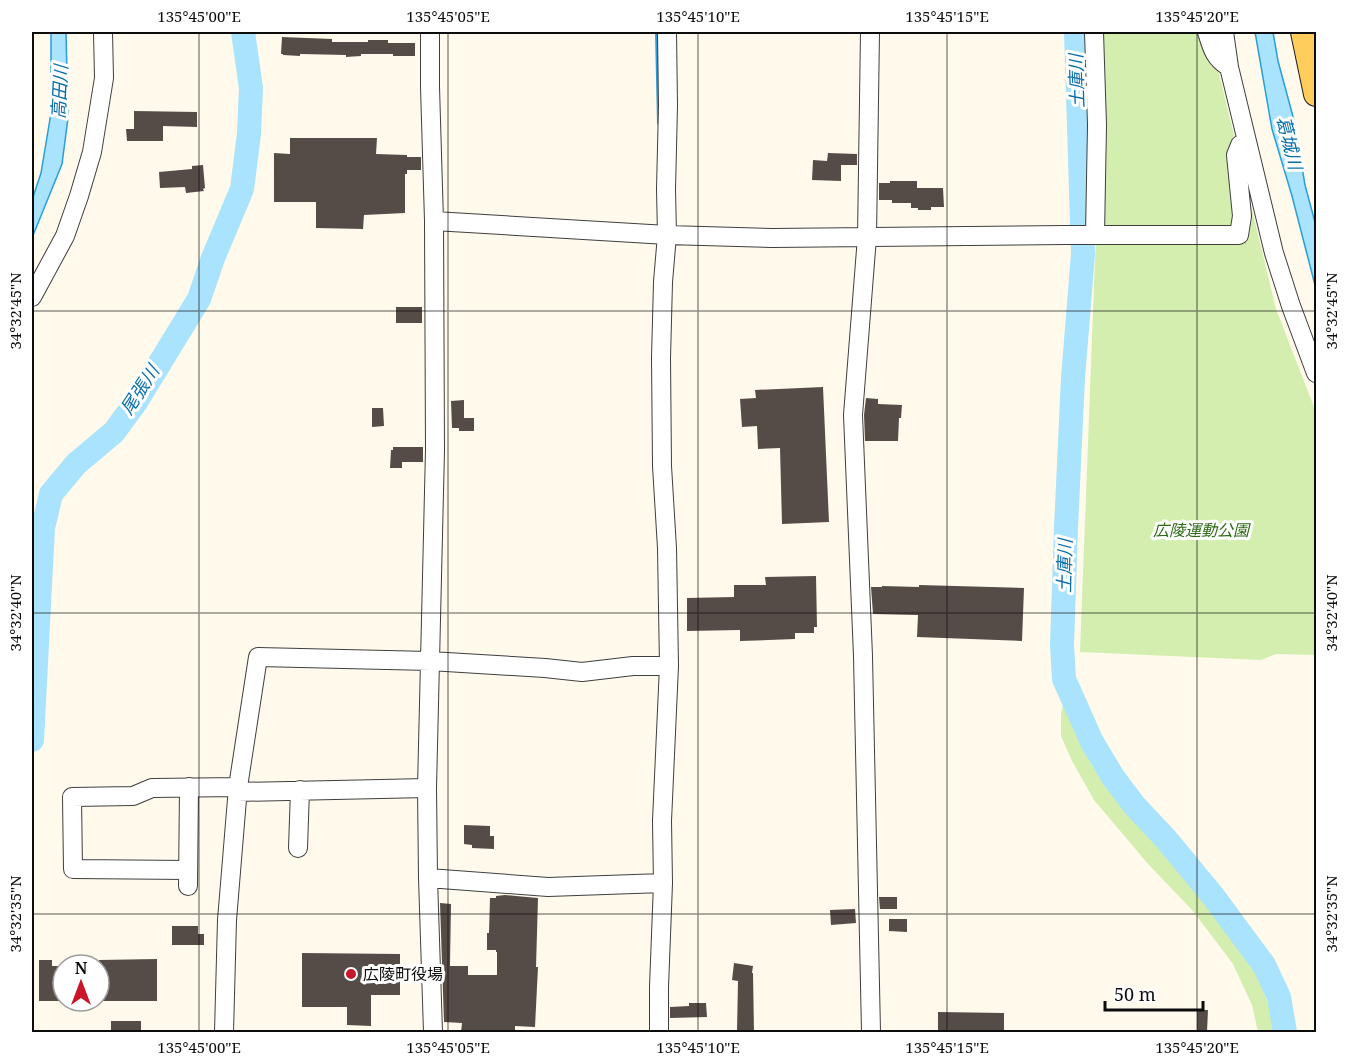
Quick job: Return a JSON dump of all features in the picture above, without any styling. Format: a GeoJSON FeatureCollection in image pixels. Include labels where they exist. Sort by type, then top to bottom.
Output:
{"type":"FeatureCollection","features":[{"type":"Feature","properties":{"kind":"main road"},"geometry":{"type":"LineString","coordinates":[[1303,32],[1317,94]]}},
{"type":"Feature","properties":{"kind":"street"},"geometry":{"type":"LineString","coordinates":[[32,297],[65,236],[92,152],[104,78],[103,32]]}},
{"type":"Feature","properties":{"kind":"street"},"geometry":{"type":"LineString","coordinates":[[430,32],[434,221],[435,491],[430,661],[428,878],[433,1032]]}},
{"type":"Feature","properties":{"kind":"street"},"geometry":{"type":"LineString","coordinates":[[659,1032],[657,883],[662,821],[662,666],[667,548],[662,465],[661,358],[667,235],[667,32]]}},
{"type":"Feature","properties":{"kind":"street"},"geometry":{"type":"LineString","coordinates":[[870,32],[867,237],[853,415],[863,656],[871,1032]]}},
{"type":"Feature","properties":{"kind":"street"},"geometry":{"type":"LineString","coordinates":[[1094,32],[1097,125],[1095,235]]}},
{"type":"Feature","properties":{"kind":"street"},"geometry":{"type":"LineString","coordinates":[[1207,32],[1214,53],[1223,64],[1229,67]]}},
{"type":"Feature","properties":{"kind":"street"},"geometry":{"type":"LineString","coordinates":[[1224,32],[1229,67],[1274,253],[1291,306],[1317,373]]}},
{"type":"Feature","properties":{"kind":"street"},"geometry":{"type":"LineString","coordinates":[[434,221],[667,235],[772,238],[1239,235],[1242,216],[1236,155],[1240,145],[1247,142]]}},
{"type":"Feature","properties":{"kind":"street"},"geometry":{"type":"LineString","coordinates":[[224,1032],[226,920],[238,789],[258,657],[430,661],[582,672],[633,666],[662,666]]}},
{"type":"Feature","properties":{"kind":"street"},"geometry":{"type":"LineString","coordinates":[[189,787],[188,878],[73,869],[72,797],[134,796],[152,788],[189,787],[300,790],[428,788]]}},
{"type":"Feature","properties":{"kind":"street"},"geometry":{"type":"LineString","coordinates":[[298,848],[300,790]]}},
{"type":"Feature","properties":{"kind":"street"},"geometry":{"type":"LineString","coordinates":[[428,878],[548,887],[657,883]]}},
{"type":"Feature","properties":{"kind":"green space","name":"広陵運動公園"},"geometry":{"type":"Polygon","coordinates":[[[1087,32],[1209,32],[1276,309],[1316,412],[1316,655],[1276,654],[1261,660],[1080,652],[1096,234],[1087,32]]]}},
{"type":"Feature","properties":{"kind":"green space"},"geometry":{"type":"Polygon","coordinates":[[[1063,705],[1091,764],[1104,784],[1218,916],[1245,953],[1264,992],[1271,1012],[1273,1032],[1258,1032],[1252,1005],[1233,964],[1193,911],[1149,865],[1094,800],[1061,736],[1063,705]]]}},
{"type":"Feature","properties":{"kind":"water","name":"高田川"},"geometry":{"type":"Polygon","coordinates":[[[51,32],[66,32],[68,118],[62,164],[32,238],[32,200],[41,173],[51,113],[51,32]]]}},
{"type":"Feature","properties":{"kind":"water","name":"葛城川"},"geometry":{"type":"Polygon","coordinates":[[[1255,32],[1273,32],[1278,61],[1295,124],[1305,185],[1316,226],[1316,289],[1272,129],[1255,32]]]}},
{"type":"Feature","properties":{"kind":"building"},"geometry":{"type":"Polygon","coordinates":[[[282,37],[332,39],[332,42],[388,40],[388,43],[415,43],[415,56],[393,56],[393,54],[361,54],[361,56],[346,57],[346,55],[283,55],[281,54],[282,37]]]}},
{"type":"Feature","properties":{"kind":"building"},"geometry":{"type":"Polygon","coordinates":[[[134,111],[197,112],[197,127],[163,126],[163,141],[127,141],[126,129],[134,129],[134,111]]]}},
{"type":"Feature","properties":{"kind":"building"},"geometry":{"type":"Polygon","coordinates":[[[290,138],[377,138],[376,154],[421,157],[421,170],[407,170],[405,174],[405,213],[364,215],[363,229],[316,228],[316,202],[274,202],[274,153],[290,154],[290,138]]]}},
{"type":"Feature","properties":{"kind":"building"},"geometry":{"type":"Polygon","coordinates":[[[828,153],[857,154],[857,165],[841,165],[841,181],[812,180],[813,160],[827,161],[828,153]]]}},
{"type":"Feature","properties":{"kind":"building"},"geometry":{"type":"Polygon","coordinates":[[[203,165],[204,191],[186,193],[185,187],[160,188],[159,172],[192,169],[192,166],[203,165]]]}},
{"type":"Feature","properties":{"kind":"building"},"geometry":{"type":"Polygon","coordinates":[[[890,181],[917,181],[917,188],[943,188],[944,207],[918,210],[918,208],[911,208],[911,203],[879,200],[879,183],[890,183],[890,181]]]}},
{"type":"Feature","properties":{"kind":"building"},"geometry":{"type":"Polygon","coordinates":[[[396,307],[422,307],[422,323],[396,323],[396,307]]]}},
{"type":"Feature","properties":{"kind":"building"},"geometry":{"type":"Polygon","coordinates":[[[823,387],[829,522],[782,524],[780,448],[758,449],[757,426],[742,427],[740,399],[756,398],[755,390],[823,387]]]}},
{"type":"Feature","properties":{"kind":"building"},"geometry":{"type":"Polygon","coordinates":[[[866,398],[878,399],[878,404],[902,405],[898,441],[865,441],[866,398]]]}},
{"type":"Feature","properties":{"kind":"building"},"geometry":{"type":"Polygon","coordinates":[[[464,400],[464,418],[474,418],[474,431],[459,431],[459,428],[452,428],[451,401],[464,400]]]}},
{"type":"Feature","properties":{"kind":"building"},"geometry":{"type":"Polygon","coordinates":[[[372,408],[383,408],[384,426],[372,427],[372,408]]]}},
{"type":"Feature","properties":{"kind":"building"},"geometry":{"type":"Polygon","coordinates":[[[393,447],[423,447],[423,462],[402,462],[402,468],[390,468],[393,447]]]}},
{"type":"Feature","properties":{"kind":"building"},"geometry":{"type":"Polygon","coordinates":[[[816,576],[817,627],[814,627],[814,633],[795,633],[795,639],[740,641],[740,630],[687,631],[687,598],[734,597],[734,585],[766,585],[765,577],[816,576]]]}},
{"type":"Feature","properties":{"kind":"building"},"geometry":{"type":"Polygon","coordinates":[[[919,585],[1024,588],[1022,641],[917,637],[918,615],[873,614],[871,587],[919,587],[919,585]]]}},
{"type":"Feature","properties":{"kind":"building"},"geometry":{"type":"Polygon","coordinates":[[[464,825],[490,826],[490,836],[494,836],[494,849],[472,848],[472,845],[464,844],[464,825]]]}},
{"type":"Feature","properties":{"kind":"building"},"geometry":{"type":"Polygon","coordinates":[[[505,895],[538,898],[535,1027],[515,1026],[515,1032],[461,1032],[462,1023],[444,1022],[440,903],[451,904],[450,966],[468,966],[468,975],[497,975],[497,952],[487,950],[490,898],[505,895]]]}},
{"type":"Feature","properties":{"kind":"building"},"geometry":{"type":"Polygon","coordinates":[[[879,897],[897,897],[897,909],[880,909],[879,897]]]}},
{"type":"Feature","properties":{"kind":"building"},"geometry":{"type":"Polygon","coordinates":[[[855,909],[856,923],[831,925],[830,910],[855,909]]]}},
{"type":"Feature","properties":{"kind":"building"},"geometry":{"type":"Polygon","coordinates":[[[889,919],[907,919],[907,932],[889,931],[889,919]]]}},
{"type":"Feature","properties":{"kind":"building"},"geometry":{"type":"Polygon","coordinates":[[[172,926],[198,926],[198,934],[204,934],[204,945],[172,945],[172,926]]]}},
{"type":"Feature","properties":{"kind":"building","name":"広陵町役場"},"geometry":{"type":"Polygon","coordinates":[[[302,953],[400,954],[400,995],[371,995],[371,1026],[347,1025],[347,1007],[302,1007],[302,953]]]}},
{"type":"Feature","properties":{"kind":"building"},"geometry":{"type":"Polygon","coordinates":[[[157,959],[157,1001],[111,1001],[111,960],[157,959]]]}},
{"type":"Feature","properties":{"kind":"building"},"geometry":{"type":"Polygon","coordinates":[[[39,960],[51,960],[51,1001],[39,1001],[39,960]]]}},
{"type":"Feature","properties":{"kind":"building"},"geometry":{"type":"Polygon","coordinates":[[[734,963],[753,966],[754,1031],[737,1032],[738,981],[732,980],[734,963]]]}},
{"type":"Feature","properties":{"kind":"building"},"geometry":{"type":"Polygon","coordinates":[[[689,1003],[706,1003],[707,1017],[670,1018],[670,1007],[689,1006],[689,1003]]]}},
{"type":"Feature","properties":{"kind":"building"},"geometry":{"type":"Polygon","coordinates":[[[1197,1010],[1208,1010],[1207,1032],[1197,1032],[1197,1010]]]}},
{"type":"Feature","properties":{"kind":"building"},"geometry":{"type":"Polygon","coordinates":[[[938,1012],[1004,1013],[1004,1032],[938,1032],[938,1012]]]}},
{"type":"Feature","properties":{"kind":"building"},"geometry":{"type":"Polygon","coordinates":[[[111,1021],[141,1021],[141,1032],[111,1032],[111,1021]]]}},
{"type":"Feature","properties":{"kind":"waterway","name":"尾張川"},"geometry":{"type":"LineString","coordinates":[[32,740],[43,528],[51,494],[76,464],[114,432],[136,402],[199,299],[213,258],[242,189],[249,134],[251,88],[243,32]]}},
{"type":"Feature","properties":{"kind":"waterway"},"geometry":{"type":"LineString","coordinates":[[657,32],[659,123]]}},
{"type":"Feature","properties":{"kind":"waterway","name":"土庫川"},"geometry":{"type":"LineString","coordinates":[[1076,32],[1083,254],[1073,378],[1066,528],[1062,645],[1064,679],[1092,742],[1113,777],[1134,805],[1213,896],[1264,965],[1279,997],[1285,1032]]}},
{"type":"Feature","properties":{"kind":"place","name":"広陵町役場"},"geometry":{"type":"Point","coordinates":[351,974]}}]}
